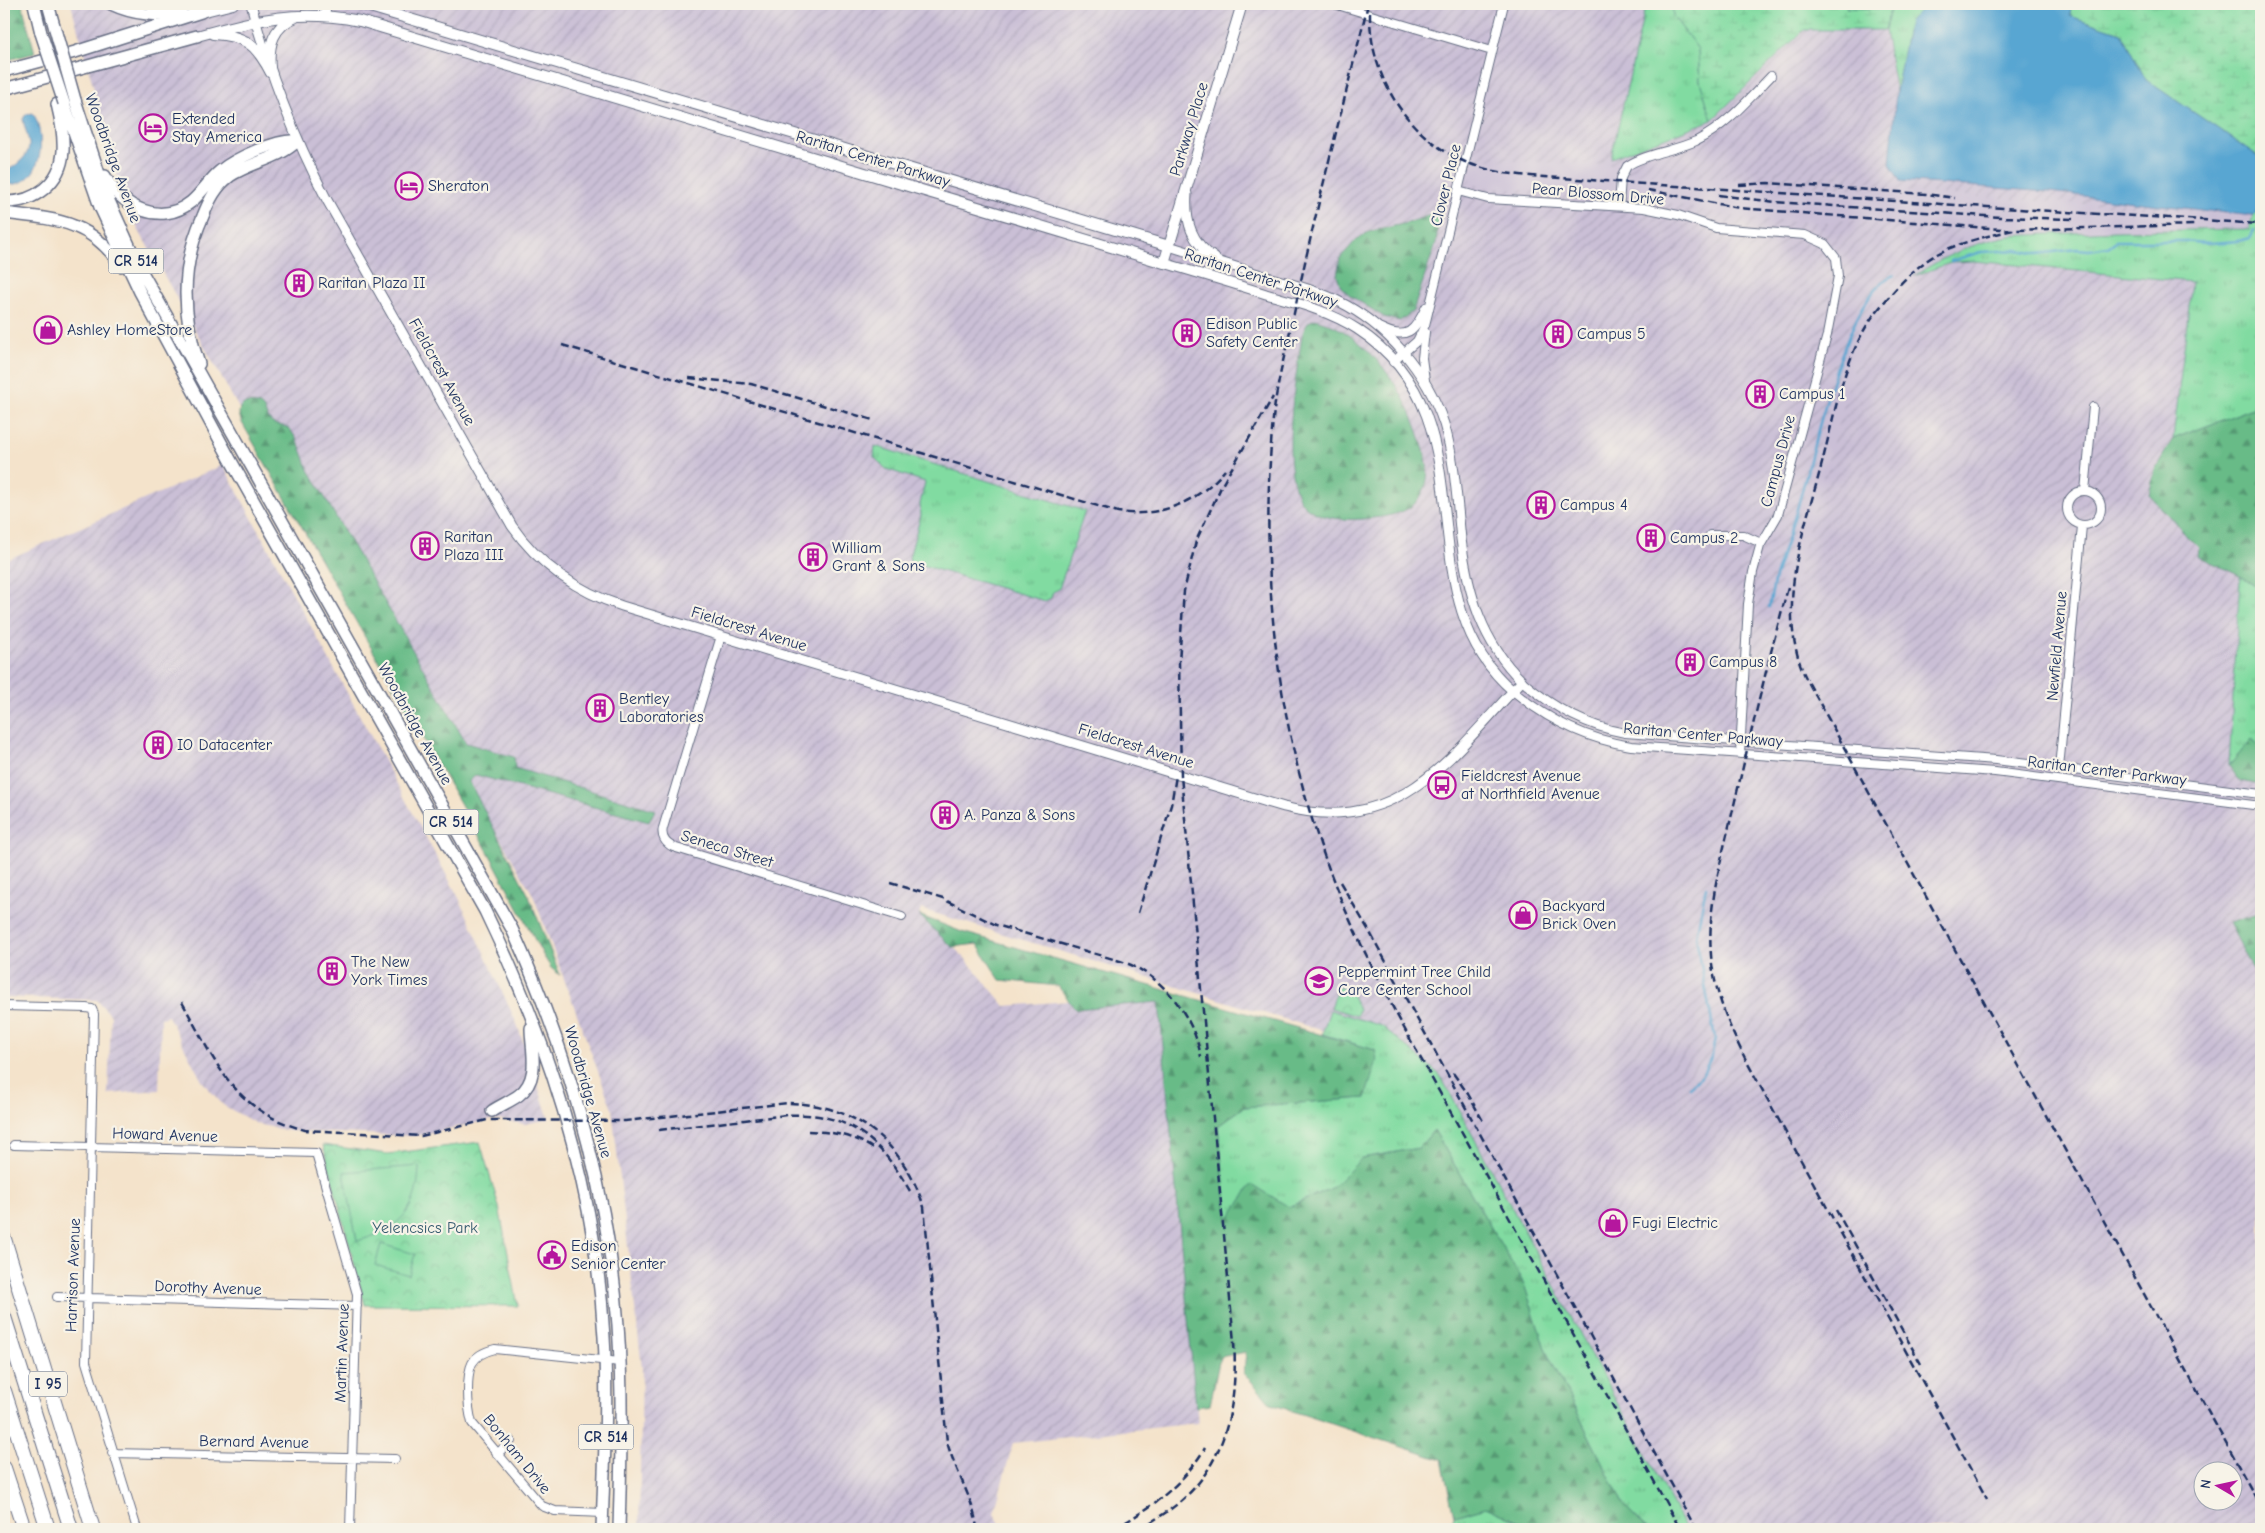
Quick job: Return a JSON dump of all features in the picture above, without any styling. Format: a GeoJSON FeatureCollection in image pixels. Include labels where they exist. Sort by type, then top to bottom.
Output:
{"type":"FeatureCollection","features":[{"type":"Feature","properties":{"kind":"highway","name":"I 95"},"geometry":{"type":"LineString","coordinates":[[4,1239],[94,1529]]}},
{"type":"Feature","properties":{"kind":"highway","name":"I 95"},"geometry":{"type":"LineString","coordinates":[[4,1317],[71,1529]]}},
{"type":"Feature","properties":{"kind":"highway","name":"I 95"},"geometry":{"type":"LineString","coordinates":[[4,1390],[48,1529]]}},
{"type":"Feature","properties":{"kind":"highway"},"geometry":{"type":"LineString","coordinates":[[4,1468],[24,1529]]}},
{"type":"Feature","properties":{"kind":"main road","name":"Woodbridge Avenue"},"geometry":{"type":"LineString","coordinates":[[34,4],[41,33],[100,207],[128,268],[158,327],[485,911],[514,972],[531,1016],[569,1132],[583,1189],[596,1265],[604,1337],[606,1422],[602,1529]]}},
{"type":"Feature","properties":{"kind":"main road","name":"Woodbridge Avenue"},"geometry":{"type":"LineString","coordinates":[[48,4],[55,29],[65,102],[98,173],[126,241],[220,412],[512,929],[539,988],[563,1056],[592,1164],[605,1224],[618,1324],[620,1362],[622,1412],[619,1529]]}},
{"type":"Feature","properties":{"kind":"main road"},"geometry":{"type":"LineString","coordinates":[[111,4],[145,14],[201,12],[213,4]]}},
{"type":"Feature","properties":{"kind":"main road"},"geometry":{"type":"LineString","coordinates":[[4,71],[233,4]]}},
{"type":"Feature","properties":{"kind":"main road","name":"Raritan Center Parkway"},"geometry":{"type":"LineString","coordinates":[[360,4],[419,20],[1169,246]]}},
{"type":"Feature","properties":{"kind":"main road","name":"Parkway Place"},"geometry":{"type":"LineString","coordinates":[[1164,263],[1242,4]]}},
{"type":"Feature","properties":{"kind":"main road"},"geometry":{"type":"LineString","coordinates":[[271,73],[270,50],[274,35],[286,22],[302,15]]}},
{"type":"Feature","properties":{"kind":"main road","name":"Raritan Center Parkway"},"geometry":{"type":"LineString","coordinates":[[198,36],[255,20],[302,15],[325,16],[386,28],[1164,263]]}},
{"type":"Feature","properties":{"kind":"main road"},"geometry":{"type":"LineString","coordinates":[[4,89],[198,36],[227,35],[246,41],[258,51],[271,73]]}},
{"type":"Feature","properties":{"kind":"main road"},"geometry":{"type":"LineString","coordinates":[[65,102],[110,186],[126,203],[150,213],[166,213],[181,208],[194,199],[215,176],[230,164],[278,143],[297,141]]}},
{"type":"Feature","properties":{"kind":"main road"},"geometry":{"type":"LineString","coordinates":[[4,202],[24,200],[39,193],[56,173],[61,161],[63,146],[65,102]]}},
{"type":"Feature","properties":{"kind":"main road"},"geometry":{"type":"LineString","coordinates":[[220,412],[199,363],[188,325],[185,284],[192,245],[211,197],[221,184],[236,173],[286,150],[297,141]]}},
{"type":"Feature","properties":{"kind":"main road"},"geometry":{"type":"LineString","coordinates":[[4,213],[63,222],[80,227],[96,237],[114,255],[158,327]]}},
{"type":"Feature","properties":{"kind":"main road"},"geometry":{"type":"LineString","coordinates":[[492,1111],[520,1094],[530,1082],[534,1064],[531,1016]]}},
{"type":"Feature","properties":{"kind":"street","name":"Fieldcrest Avenue"},"geometry":{"type":"LineString","coordinates":[[251,4],[271,73],[297,141],[327,200],[507,517],[521,538],[550,568],[590,594],[614,604],[1275,804],[1318,813],[1343,814],[1369,809],[1408,793],[1430,777],[1522,681]]}},
{"type":"Feature","properties":{"kind":"street"},"geometry":{"type":"LineString","coordinates":[[325,16],[327,4]]}},
{"type":"Feature","properties":{"kind":"street"},"geometry":{"type":"LineString","coordinates":[[1334,4],[1492,51]]}},
{"type":"Feature","properties":{"kind":"street","name":"Clover Place"},"geometry":{"type":"LineString","coordinates":[[1394,362],[1420,338],[1427,320],[1504,4]]}},
{"type":"Feature","properties":{"kind":"street"},"geometry":{"type":"LineString","coordinates":[[1619,206],[1620,180],[1627,166],[1690,143],[1708,134],[1738,109],[1771,76]]}},
{"type":"Feature","properties":{"kind":"street"},"geometry":{"type":"LineString","coordinates":[[1189,182],[1187,210],[1192,235],[1208,253],[1229,265]]}},
{"type":"Feature","properties":{"kind":"street","name":"Pear Blossom Drive"},"geometry":{"type":"LineString","coordinates":[[1458,191],[1488,199],[1644,208],[1678,215],[1716,228],[1809,236],[1828,247],[1834,254],[1839,266]]}},
{"type":"Feature","properties":{"kind":"street","name":"Raritan Center Parkway"},"geometry":{"type":"LineString","coordinates":[[1169,246],[1326,295],[1350,307],[1377,326],[1404,353],[1429,389],[1443,423],[1450,449],[1464,563],[1473,602],[1491,643],[1522,681],[1568,714],[1604,729],[1636,734],[1978,758],[2261,794]]}},
{"type":"Feature","properties":{"kind":"street","name":"Raritan Center Parkway"},"geometry":{"type":"LineString","coordinates":[[1164,263],[1326,314],[1361,332],[1394,362],[1419,399],[1436,441],[1454,585],[1462,616],[1482,655],[1501,680],[1536,709],[1563,726],[1602,740],[1650,749],[1995,772],[2261,806]]}},
{"type":"Feature","properties":{"kind":"street","name":"Campus Drive"},"geometry":{"type":"LineString","coordinates":[[1740,754],[1749,594],[1754,565],[1761,543],[1778,516],[1827,335],[1839,266]]}},
{"type":"Feature","properties":{"kind":"street"},"geometry":{"type":"LineString","coordinates":[[1377,326],[1398,334],[1410,332],[1422,317],[1436,282]]}},
{"type":"Feature","properties":{"kind":"street"},"geometry":{"type":"LineString","coordinates":[[1427,320],[1422,364],[1429,389]]}},
{"type":"Feature","properties":{"kind":"street"},"geometry":{"type":"LineString","coordinates":[[2085,491],[2093,407]]}},
{"type":"Feature","properties":{"kind":"street"},"geometry":{"type":"LineString","coordinates":[[2085,491],[2097,497],[2101,511],[2095,522],[2082,526],[2071,520],[2067,507],[2073,495],[2085,491]]}},
{"type":"Feature","properties":{"kind":"street","name":"Newfield Avenue"},"geometry":{"type":"LineString","coordinates":[[2059,768],[2082,526]]}},
{"type":"Feature","properties":{"kind":"street"},"geometry":{"type":"LineString","coordinates":[[1710,535],[1743,535],[1761,543]]}},
{"type":"Feature","properties":{"kind":"street","name":"Seneca Street"},"geometry":{"type":"LineString","coordinates":[[721,636],[663,828],[662,834],[666,842],[672,847],[902,917]]}},
{"type":"Feature","properties":{"kind":"street","name":"Harrison Avenue"},"geometry":{"type":"LineString","coordinates":[[4,1006],[86,1008],[92,1009],[94,1014],[86,1362],[112,1453],[137,1529]]}},
{"type":"Feature","properties":{"kind":"street","name":"Howard Avenue"},"geometry":{"type":"LineString","coordinates":[[14,1144],[316,1153]]}},
{"type":"Feature","properties":{"kind":"street","name":"Martin Avenue"},"geometry":{"type":"LineString","coordinates":[[316,1153],[357,1294],[350,1529]]}},
{"type":"Feature","properties":{"kind":"street","name":"Dorothy Avenue"},"geometry":{"type":"LineString","coordinates":[[57,1297],[358,1306]]}},
{"type":"Feature","properties":{"kind":"street","name":"Bonham Drive"},"geometry":{"type":"LineString","coordinates":[[603,1513],[554,1511],[542,1506],[477,1431],[468,1410],[468,1375],[470,1365],[474,1360],[484,1352],[495,1349],[620,1362]]}},
{"type":"Feature","properties":{"kind":"street"},"geometry":{"type":"LineString","coordinates":[[497,1454],[511,1441]]}},
{"type":"Feature","properties":{"kind":"street","name":"Bernard Avenue"},"geometry":{"type":"LineString","coordinates":[[112,1453],[395,1459]]}},
{"type":"Feature","properties":{"kind":"shaded area"},"geometry":{"type":"Polygon","coordinates":[[[71,4],[2261,4],[2261,1529],[1667,1529],[1406,1056],[921,909],[919,915],[965,958],[1005,1006],[1159,994],[1198,1423],[1013,1443],[994,1513],[1003,1529],[639,1529],[642,1368],[612,1109],[533,895],[471,789],[457,796],[138,229],[119,182],[71,4]]]}},
{"type":"Feature","properties":{"kind":"shaded area"},"geometry":{"type":"Polygon","coordinates":[[[1474,159],[1621,166],[1628,173],[2260,216],[2260,228],[2013,233],[1984,240],[1956,250],[1931,263],[1914,277],[1882,314],[1865,341],[1855,364],[1802,552],[1797,584],[1796,623],[1771,616],[1843,356],[1877,295],[1941,250],[1961,241],[1963,229],[1840,219],[1831,223],[1748,219],[1640,197],[1481,187],[1469,177],[1474,159]]]}},
{"type":"Feature","properties":{"kind":"shaded area"},"geometry":{"type":"Polygon","coordinates":[[[223,465],[459,898],[517,1024],[549,1119],[525,1124],[495,1119],[414,1136],[290,1131],[257,1124],[223,1105],[202,1081],[168,1016],[161,1018],[159,1090],[108,1094],[111,1016],[97,1000],[4,997],[4,561],[223,465]]]}},
{"type":"Feature","properties":{"kind":"green space"},"geometry":{"type":"Polygon","coordinates":[[[4,4],[22,4],[35,53],[4,61],[4,4]]]}},
{"type":"Feature","properties":{"kind":"green space"},"geometry":{"type":"Polygon","coordinates":[[[1646,4],[1673,4],[1673,16],[1698,49],[1700,81],[1712,120],[1611,158],[1646,4]]]}},
{"type":"Feature","properties":{"kind":"green space"},"geometry":{"type":"Polygon","coordinates":[[[1673,4],[1848,4],[1846,8],[1890,9],[1885,30],[1804,30],[1712,120],[1700,81],[1698,49],[1673,16],[1673,4]]]}},
{"type":"Feature","properties":{"kind":"green space"},"geometry":{"type":"Polygon","coordinates":[[[1848,4],[1926,4],[1909,21],[1896,92],[1885,30],[1890,9],[1846,8],[1848,4]]]}},
{"type":"Feature","properties":{"kind":"green space"},"geometry":{"type":"Polygon","coordinates":[[[2071,4],[2261,4],[2261,158],[2146,80],[2121,33],[2070,16],[2071,4]]]}},
{"type":"Feature","properties":{"kind":"green space"},"geometry":{"type":"Polygon","coordinates":[[[2261,207],[2261,405],[2173,439],[2192,282],[1974,261],[1953,262],[1914,276],[1936,262],[1959,251],[1983,242],[2009,236],[2114,231],[2249,229],[2253,216],[2261,207]]]}},
{"type":"Feature","properties":{"kind":"green space"},"geometry":{"type":"Polygon","coordinates":[[[1435,213],[1439,216],[1436,243],[1413,311],[1400,321],[1384,317],[1351,296],[1341,287],[1337,275],[1340,258],[1358,238],[1369,232],[1411,222],[1435,213]]]}},
{"type":"Feature","properties":{"kind":"green space"},"geometry":{"type":"Polygon","coordinates":[[[1315,319],[1335,326],[1353,337],[1384,368],[1407,405],[1424,450],[1428,474],[1419,499],[1402,512],[1363,519],[1332,518],[1312,511],[1299,498],[1293,482],[1291,462],[1290,441],[1293,395],[1302,336],[1308,324],[1315,319]]]}},
{"type":"Feature","properties":{"kind":"green space"},"geometry":{"type":"Polygon","coordinates":[[[244,404],[258,404],[270,421],[284,426],[295,437],[308,468],[466,743],[514,757],[515,768],[655,810],[649,822],[476,775],[469,781],[528,894],[560,975],[551,968],[543,955],[490,855],[241,421],[240,407],[244,404]]]}},
{"type":"Feature","properties":{"kind":"green space"},"geometry":{"type":"Polygon","coordinates":[[[2261,405],[2261,590],[2240,576],[2198,556],[2199,548],[2149,495],[2155,469],[2173,439],[2261,405]]]}},
{"type":"Feature","properties":{"kind":"green space"},"geometry":{"type":"Polygon","coordinates":[[[875,446],[1085,511],[1059,589],[1053,592],[1051,598],[1045,601],[911,562],[909,558],[921,515],[920,504],[925,482],[886,469],[874,457],[875,446]]]}},
{"type":"Feature","properties":{"kind":"green space"},"geometry":{"type":"Polygon","coordinates":[[[2240,576],[2261,590],[2261,747],[2252,739],[2229,766],[2240,576]]]}},
{"type":"Feature","properties":{"kind":"green space"},"geometry":{"type":"Polygon","coordinates":[[[2252,739],[2261,747],[2261,785],[2240,781],[2229,766],[2252,739]]]}},
{"type":"Feature","properties":{"kind":"green space"},"geometry":{"type":"Polygon","coordinates":[[[919,915],[962,932],[1375,1050],[1377,1060],[1365,1098],[1244,1107],[1218,1126],[1228,1220],[1252,1184],[1289,1207],[1332,1188],[1362,1158],[1419,1148],[1434,1130],[1524,1284],[1545,1348],[1623,1504],[1647,1529],[1520,1529],[1521,1523],[1486,1507],[1454,1516],[1442,1460],[1271,1404],[1244,1373],[1246,1352],[1220,1357],[1210,1405],[1196,1407],[1159,1002],[1075,1009],[1058,986],[1000,980],[977,944],[952,947],[919,915]]]}},
{"type":"Feature","properties":{"kind":"green space"},"geometry":{"type":"Polygon","coordinates":[[[2261,915],[2261,984],[2229,923],[2261,915]]]}},
{"type":"Feature","properties":{"kind":"green space"},"geometry":{"type":"Polygon","coordinates":[[[1338,986],[1349,990],[1359,1009],[1357,1016],[1331,1008],[1338,986]]]}},
{"type":"Feature","properties":{"kind":"green space"},"geometry":{"type":"Polygon","coordinates":[[[1330,1010],[1382,1026],[1440,1075],[1686,1529],[1647,1529],[1623,1504],[1545,1348],[1524,1284],[1434,1130],[1419,1148],[1362,1158],[1332,1188],[1288,1207],[1228,1221],[1218,1126],[1244,1107],[1365,1098],[1375,1050],[1322,1034],[1330,1010]]]}},
{"type":"Feature","properties":{"kind":"green space","name":"Yelencsics Park"},"geometry":{"type":"Polygon","coordinates":[[[480,1142],[499,1207],[518,1306],[365,1305],[323,1145],[388,1154],[480,1142]]]}},
{"type":"Feature","properties":{"kind":"green space"},"geometry":{"type":"Polygon","coordinates":[[[419,1166],[415,1195],[410,1207],[403,1216],[384,1231],[357,1241],[344,1172],[419,1166]]]}},
{"type":"Feature","properties":{"kind":"green space"},"geometry":{"type":"Polygon","coordinates":[[[381,1244],[415,1254],[409,1275],[375,1265],[381,1244]]]}},
{"type":"Feature","properties":{"kind":"green space"},"geometry":{"type":"Polygon","coordinates":[[[1486,1507],[1521,1523],[1520,1529],[1449,1529],[1454,1516],[1486,1507]]]}},
{"type":"Feature","properties":{"kind":"water"},"geometry":{"type":"Polygon","coordinates":[[[1926,4],[2071,4],[2070,16],[2121,33],[2146,80],[2261,158],[2261,207],[2253,216],[2050,192],[1900,181],[1890,164],[1896,92],[1909,21],[1926,4]]]}},
{"type":"Feature","properties":{"kind":"water"},"geometry":{"type":"Polygon","coordinates":[[[33,113],[38,123],[40,135],[38,160],[34,171],[27,179],[17,184],[4,184],[4,173],[21,161],[27,153],[29,143],[23,119],[26,114],[33,113]]]}},
{"type":"Feature","properties":{"kind":"waterway"},"geometry":{"type":"LineString","coordinates":[[1951,261],[1981,252],[2018,250],[2037,254],[2077,249],[2089,250],[2108,247],[2116,241],[2228,242],[2250,238],[2254,230]]}},
{"type":"Feature","properties":{"kind":"waterway"},"geometry":{"type":"LineString","coordinates":[[1769,607],[1775,577],[1797,509],[1821,418],[1846,344],[1860,312],[1876,288],[1894,275]]}},
{"type":"Feature","properties":{"kind":"waterway"},"geometry":{"type":"LineString","coordinates":[[1690,1087],[1703,1074],[1712,1055],[1715,1038],[1696,937],[1706,887]]}},
{"type":"Feature","properties":{"kind":"railway"},"geometry":{"type":"LineString","coordinates":[[1368,4],[1305,262],[1280,374],[1273,419],[1269,481],[1269,544],[1272,606],[1289,730],[1304,791],[1322,851],[1345,909],[1376,974],[1680,1529]]}},
{"type":"Feature","properties":{"kind":"railway"},"geometry":{"type":"LineString","coordinates":[[1370,13],[1371,36],[1376,58],[1394,100],[1423,135],[1441,149],[1461,160],[1489,170],[1532,176],[2257,224]]}},
{"type":"Feature","properties":{"kind":"railway"},"geometry":{"type":"LineString","coordinates":[[1739,185],[1768,183],[1926,194],[1955,198]]}},
{"type":"Feature","properties":{"kind":"railway"},"geometry":{"type":"LineString","coordinates":[[1648,190],[1739,208],[2013,230],[2195,225]]}},
{"type":"Feature","properties":{"kind":"railway"},"geometry":{"type":"LineString","coordinates":[[1718,195],[1775,202],[2000,217],[2074,219]]}},
{"type":"Feature","properties":{"kind":"railway"},"geometry":{"type":"LineString","coordinates":[[2013,230],[1965,243],[1928,259],[1897,288],[1866,327],[1848,365],[1798,552],[1792,604],[1794,642],[1806,678],[2257,1500]]}},
{"type":"Feature","properties":{"kind":"railway"},"geometry":{"type":"LineString","coordinates":[[562,345],[1118,512],[1148,512],[1163,510],[1177,505],[1203,491],[1225,470]]}},
{"type":"Feature","properties":{"kind":"railway"},"geometry":{"type":"LineString","coordinates":[[689,378],[751,384],[873,420]]}},
{"type":"Feature","properties":{"kind":"railway"},"geometry":{"type":"LineString","coordinates":[[1140,1529],[1181,1501],[1197,1485],[1209,1467],[1219,1448],[1226,1428],[1234,1386],[1234,1342],[1181,776],[1179,662],[1184,591],[1196,541],[1222,485],[1273,397]]}},
{"type":"Feature","properties":{"kind":"railway"},"geometry":{"type":"LineString","coordinates":[[1788,588],[1760,696],[1717,879],[1710,936],[1716,983],[1729,1023],[1747,1062],[1987,1499]]}},
{"type":"Feature","properties":{"kind":"railway"},"geometry":{"type":"LineString","coordinates":[[1138,913],[1171,805],[1176,776]]}},
{"type":"Feature","properties":{"kind":"railway"},"geometry":{"type":"LineString","coordinates":[[1340,882],[1368,929],[1696,1529]]}},
{"type":"Feature","properties":{"kind":"railway"},"geometry":{"type":"LineString","coordinates":[[890,883],[943,899],[996,925],[1135,967],[1149,975],[1173,998],[1191,1026],[1201,1057]]}},
{"type":"Feature","properties":{"kind":"railway"},"geometry":{"type":"LineString","coordinates":[[182,1002],[216,1063],[243,1097],[260,1110],[280,1121],[305,1130],[421,1136],[487,1120],[625,1121],[788,1103],[813,1105],[835,1111],[855,1119],[874,1131],[890,1146],[903,1164],[915,1184],[924,1207],[947,1442],[972,1507],[977,1529]]}},
{"type":"Feature","properties":{"kind":"railway"},"geometry":{"type":"LineString","coordinates":[[1453,1073],[1468,1094],[1484,1123]]}},
{"type":"Feature","properties":{"kind":"railway"},"geometry":{"type":"LineString","coordinates":[[659,1130],[787,1115],[809,1115],[828,1118],[846,1124],[875,1144],[899,1173],[910,1191]]}},
{"type":"Feature","properties":{"kind":"railway"},"geometry":{"type":"LineString","coordinates":[[808,1131],[843,1135],[860,1141],[875,1150]]}},
{"type":"Feature","properties":{"kind":"railway"},"geometry":{"type":"LineString","coordinates":[[1836,1210],[1921,1364]]}},
{"type":"Feature","properties":{"kind":"railway"},"geometry":{"type":"LineString","coordinates":[[1114,1529],[1141,1513],[1165,1495],[1187,1473],[1205,1448]]}},
{"type":"Feature","properties":{"kind":"place","name":"Extended Stay America"},"geometry":{"type":"Point","coordinates":[153,128]}},
{"type":"Feature","properties":{"kind":"place","name":"Sheraton"},"geometry":{"type":"Point","coordinates":[409,186]}},
{"type":"Feature","properties":{"kind":"place","name":"Raritan Plaza II"},"geometry":{"type":"Point","coordinates":[299,283]}},
{"type":"Feature","properties":{"kind":"place","name":"Ashley HomeStore"},"geometry":{"type":"Point","coordinates":[48,330]}},
{"type":"Feature","properties":{"kind":"place","name":"Edison Public Safety Center"},"geometry":{"type":"Point","coordinates":[1187,333]}},
{"type":"Feature","properties":{"kind":"place","name":"Campus 5"},"geometry":{"type":"Point","coordinates":[1558,334]}},
{"type":"Feature","properties":{"kind":"place","name":"Campus 1"},"geometry":{"type":"Point","coordinates":[1760,394]}},
{"type":"Feature","properties":{"kind":"place","name":"Campus 4"},"geometry":{"type":"Point","coordinates":[1541,505]}},
{"type":"Feature","properties":{"kind":"place","name":"Campus 2"},"geometry":{"type":"Point","coordinates":[1651,538]}},
{"type":"Feature","properties":{"kind":"place","name":"Raritan Plaza III"},"geometry":{"type":"Point","coordinates":[425,546]}},
{"type":"Feature","properties":{"kind":"place","name":"William Grant & Sons"},"geometry":{"type":"Point","coordinates":[813,557]}},
{"type":"Feature","properties":{"kind":"place","name":"Campus 8"},"geometry":{"type":"Point","coordinates":[1690,662]}},
{"type":"Feature","properties":{"kind":"place","name":"Bentley Laboratories"},"geometry":{"type":"Point","coordinates":[600,708]}},
{"type":"Feature","properties":{"kind":"place","name":"IO Datacenter"},"geometry":{"type":"Point","coordinates":[158,745]}},
{"type":"Feature","properties":{"kind":"place","name":"Fieldcrest Avenue at Northfield Avenue"},"geometry":{"type":"Point","coordinates":[1442,785]}},
{"type":"Feature","properties":{"kind":"place","name":"A. Panza & Sons"},"geometry":{"type":"Point","coordinates":[945,815]}},
{"type":"Feature","properties":{"kind":"place","name":"Backyard Brick Oven"},"geometry":{"type":"Point","coordinates":[1523,915]}},
{"type":"Feature","properties":{"kind":"place","name":"The New York Times"},"geometry":{"type":"Point","coordinates":[332,971]}},
{"type":"Feature","properties":{"kind":"place","name":"Peppermint Tree Child Care Center School"},"geometry":{"type":"Point","coordinates":[1319,981]}},
{"type":"Feature","properties":{"kind":"place","name":"Fugi Electric"},"geometry":{"type":"Point","coordinates":[1613,1223]}},
{"type":"Feature","properties":{"kind":"place","name":"Edison Senior Center"},"geometry":{"type":"Point","coordinates":[552,1255]}}]}
